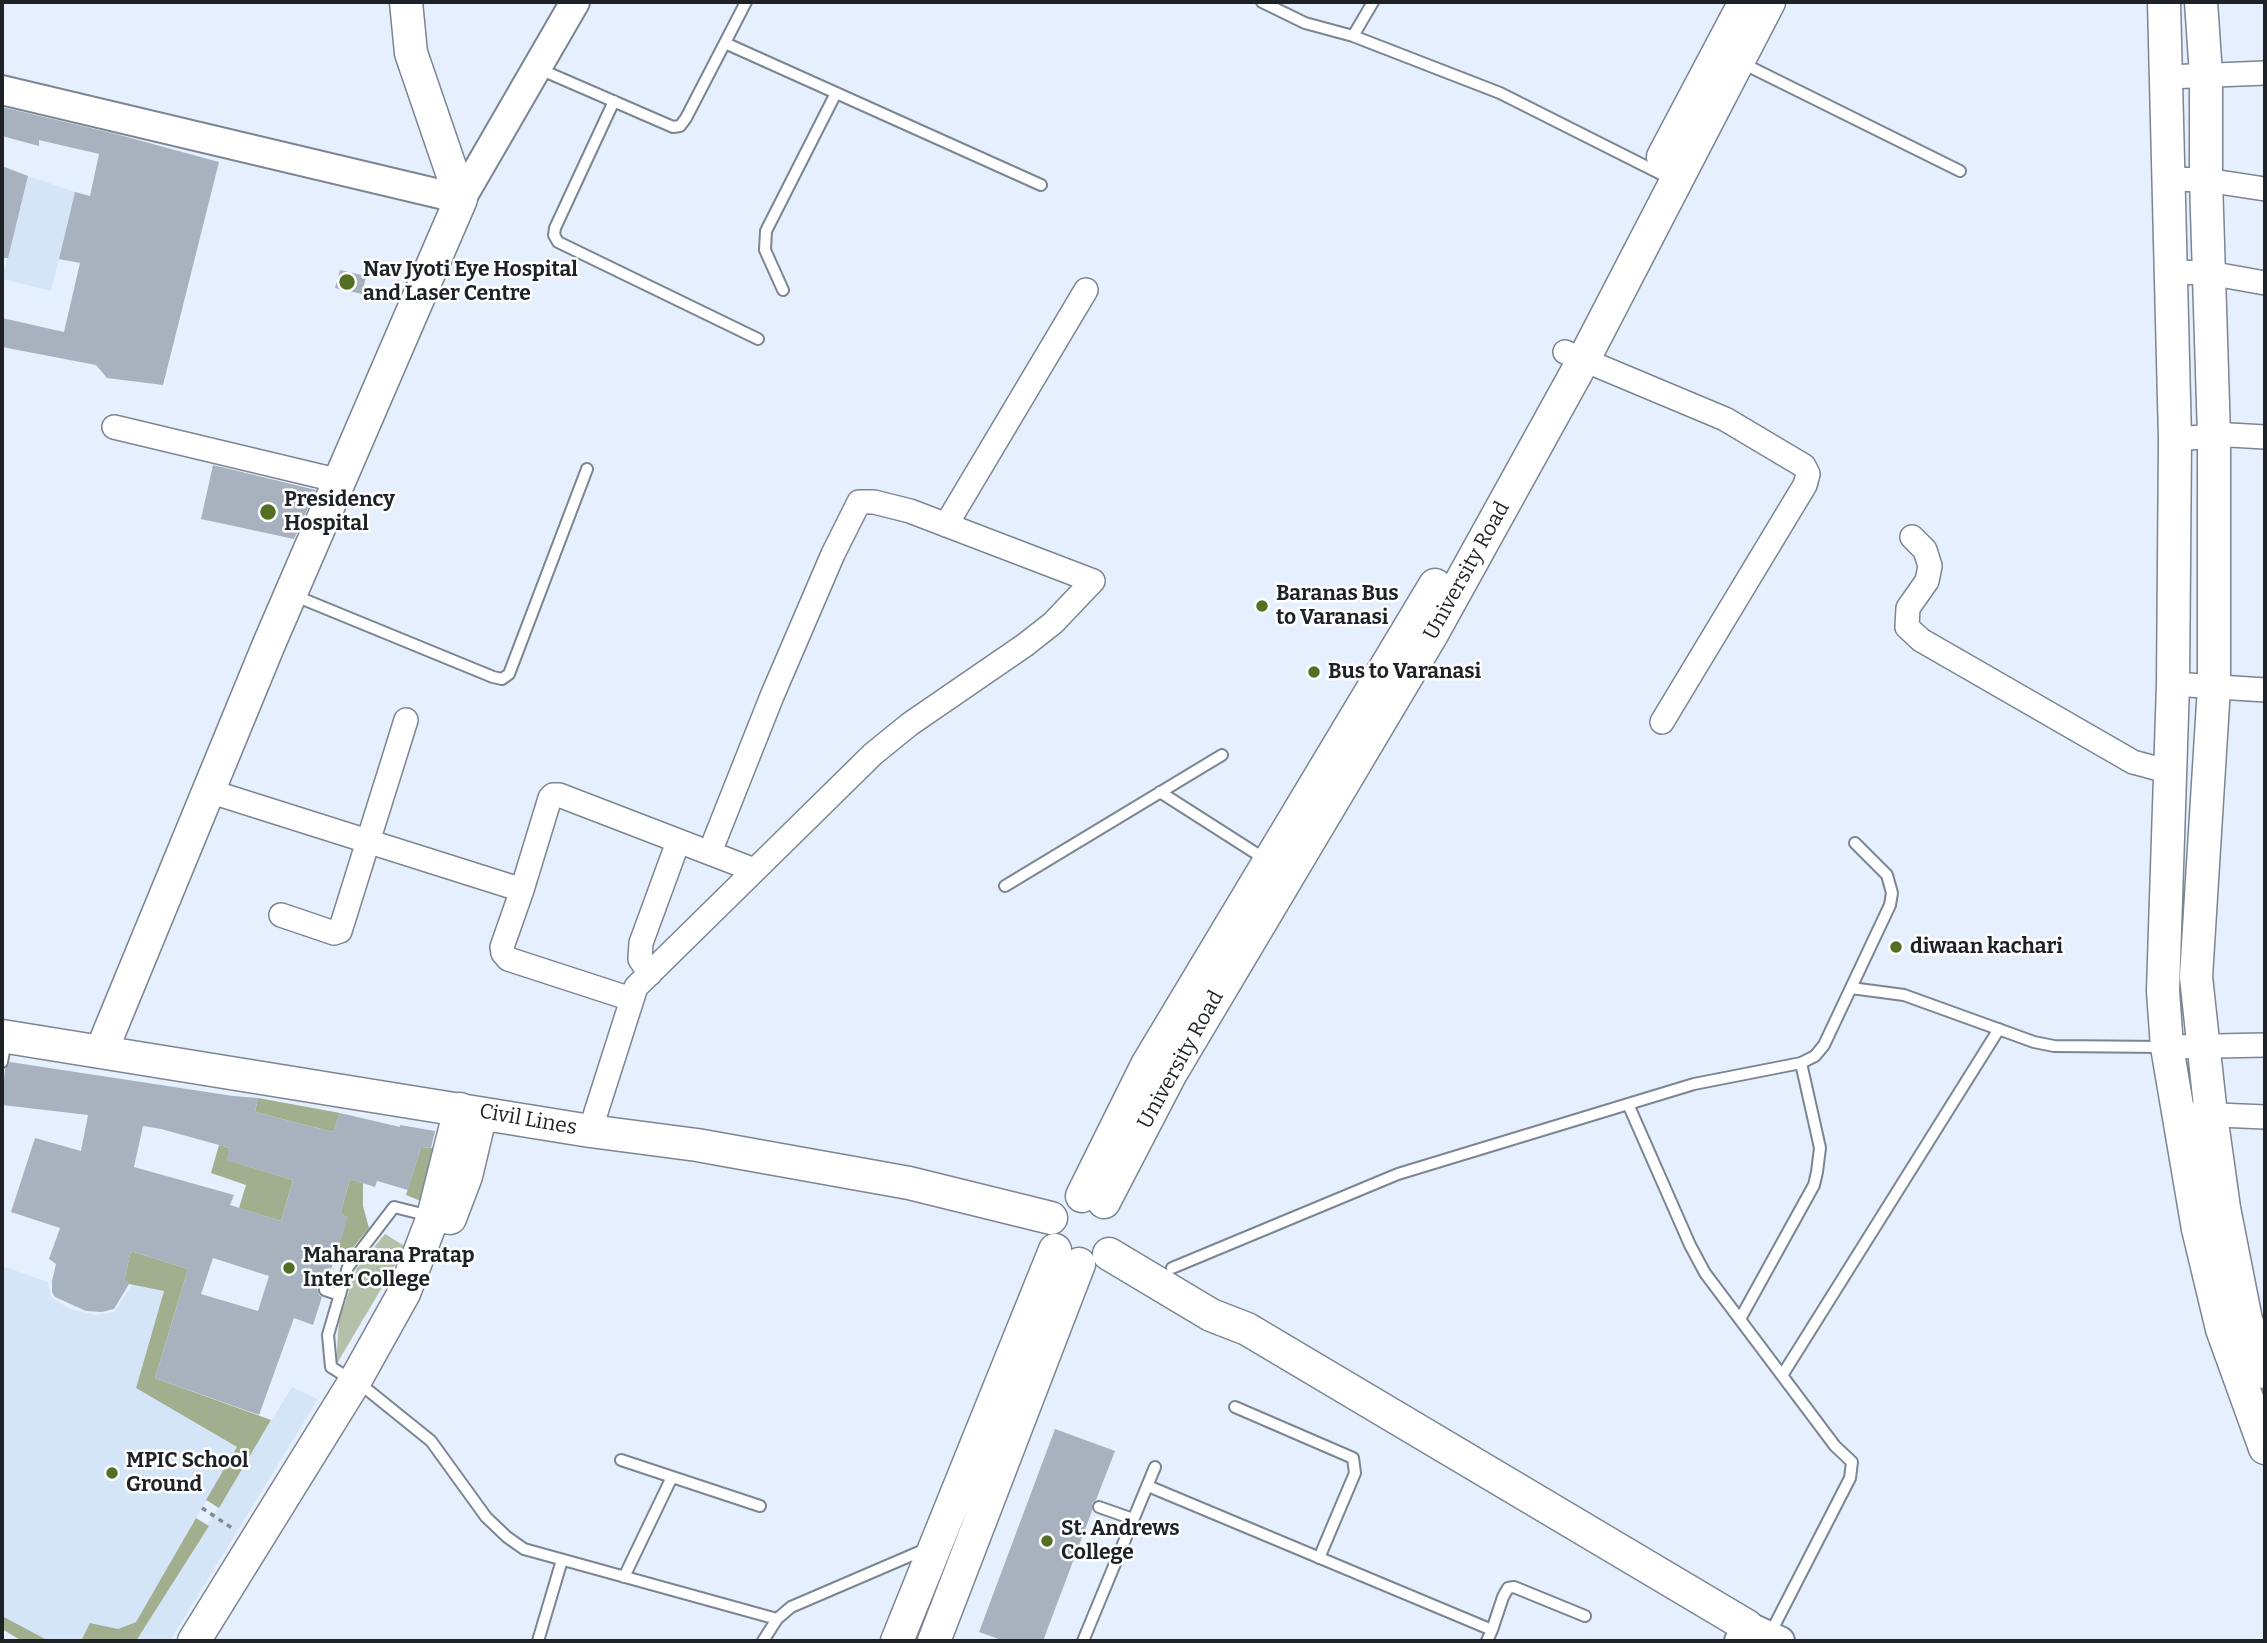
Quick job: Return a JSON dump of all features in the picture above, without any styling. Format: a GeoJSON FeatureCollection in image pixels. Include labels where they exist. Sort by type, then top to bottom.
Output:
{"type":"FeatureCollection","features":[{"type":"Feature","properties":{"kind":"main road"},"geometry":{"type":"LineString","coordinates":[[101,1052],[290,594],[460,199],[411,53],[406,2]]}},
{"type":"Feature","properties":{"kind":"main road","name":"University Road"},"geometry":{"type":"LineString","coordinates":[[1728,56],[1745,2]]}},
{"type":"Feature","properties":{"kind":"main road","name":"University Road"},"geometry":{"type":"LineString","coordinates":[[1093,1199],[1147,1065],[1278,868],[1463,538],[1574,356],[1728,56],[1769,2]]}},
{"type":"Feature","properties":{"kind":"main road"},"geometry":{"type":"LineString","coordinates":[[2164,2],[2175,439],[2173,684],[2163,991],[2167,1047],[2199,1228],[2244,1321],[2265,1372]]}},
{"type":"Feature","properties":{"kind":"main road"},"geometry":{"type":"LineString","coordinates":[[2202,2],[2214,436],[2214,687],[2196,977],[2224,1208],[2265,1448]]}},
{"type":"Feature","properties":{"kind":"main road","name":"Civil Lines"},"geometry":{"type":"LineString","coordinates":[[3,1045],[101,1052],[590,1131],[697,1145],[909,1183],[1051,1218]]}},
{"type":"Feature","properties":{"kind":"main road"},"geometry":{"type":"LineString","coordinates":[[216,1641],[362,1386],[441,1220],[471,1111]]}},
{"type":"Feature","properties":{"kind":"main road"},"geometry":{"type":"LineString","coordinates":[[1070,1198],[1093,1199],[1112,1210],[1117,1222],[1113,1244],[1100,1260],[1067,1257],[1049,1236],[1051,1218],[1060,1205],[1070,1198]]}},
{"type":"Feature","properties":{"kind":"main road"},"geometry":{"type":"LineString","coordinates":[[1113,1244],[1172,1268],[1224,1303],[1247,1329]]}},
{"type":"Feature","properties":{"kind":"main road"},"geometry":{"type":"LineString","coordinates":[[1113,1244],[1211,1315],[1247,1329],[1759,1636]]}},
{"type":"Feature","properties":{"kind":"main road"},"geometry":{"type":"LineString","coordinates":[[917,1637],[938,1544],[1067,1257]]}},
{"type":"Feature","properties":{"kind":"main road"},"geometry":{"type":"LineString","coordinates":[[917,1637],[1067,1257]]}},
{"type":"Feature","properties":{"kind":"main road"},"geometry":{"type":"LineString","coordinates":[[194,1641],[255,1542],[362,1386]]}},
{"type":"Feature","properties":{"kind":"street"},"geometry":{"type":"LineString","coordinates":[[2,90],[460,199],[575,2]]}},
{"type":"Feature","properties":{"kind":"street"},"geometry":{"type":"LineString","coordinates":[[2167,77],[2265,74]]}},
{"type":"Feature","properties":{"kind":"street"},"geometry":{"type":"LineString","coordinates":[[2170,179],[2206,180],[2265,189]]}},
{"type":"Feature","properties":{"kind":"street"},"geometry":{"type":"LineString","coordinates":[[2172,272],[2209,273],[2265,283]]}},
{"type":"Feature","properties":{"kind":"street"},"geometry":{"type":"LineString","coordinates":[[946,525],[1086,290]]}},
{"type":"Feature","properties":{"kind":"street"},"geometry":{"type":"LineString","coordinates":[[1574,356],[1725,419],[1804,466],[1808,474],[1805,485],[1662,722]]}},
{"type":"Feature","properties":{"kind":"street"},"geometry":{"type":"LineString","coordinates":[[114,427],[340,481]]}},
{"type":"Feature","properties":{"kind":"street"},"geometry":{"type":"LineString","coordinates":[[2175,439],[2214,436],[2265,437]]}},
{"type":"Feature","properties":{"kind":"street"},"geometry":{"type":"LineString","coordinates":[[590,1131],[636,987],[873,754],[910,724],[1044,630],[1093,581],[910,511],[874,502],[859,502],[833,554],[772,696],[710,852]]}},
{"type":"Feature","properties":{"kind":"street"},"geometry":{"type":"LineString","coordinates":[[1912,537],[1925,550],[1930,566],[1927,581],[1908,608],[1908,627],[1922,640],[2133,762],[2170,772]]}},
{"type":"Feature","properties":{"kind":"street"},"geometry":{"type":"LineString","coordinates":[[2173,684],[2265,690]]}},
{"type":"Feature","properties":{"kind":"street"},"geometry":{"type":"LineString","coordinates":[[281,915],[334,933],[340,931],[406,720]]}},
{"type":"Feature","properties":{"kind":"street"},"geometry":{"type":"LineString","coordinates":[[209,791],[522,890]]}},
{"type":"Feature","properties":{"kind":"street"},"geometry":{"type":"LineString","coordinates":[[631,999],[508,959],[503,953],[502,947],[553,795],[754,870]]}},
{"type":"Feature","properties":{"kind":"street"},"geometry":{"type":"LineString","coordinates":[[650,974],[640,959],[641,943],[678,842]]}},
{"type":"Feature","properties":{"kind":"street"},"geometry":{"type":"LineString","coordinates":[[2167,1047],[2265,1045]]}},
{"type":"Feature","properties":{"kind":"street"},"geometry":{"type":"LineString","coordinates":[[2178,1114],[2265,1117]]}},
{"type":"Feature","properties":{"kind":"lane"},"geometry":{"type":"LineString","coordinates":[[537,68],[673,127],[680,125],[746,2]]}},
{"type":"Feature","properties":{"kind":"lane"},"geometry":{"type":"LineString","coordinates":[[1262,2],[1275,4],[1305,23],[1353,36],[1500,93],[1665,176]]}},
{"type":"Feature","properties":{"kind":"lane"},"geometry":{"type":"LineString","coordinates":[[1353,36],[1373,2]]}},
{"type":"Feature","properties":{"kind":"lane"},"geometry":{"type":"LineString","coordinates":[[725,43],[1041,185]]}},
{"type":"Feature","properties":{"kind":"lane"},"geometry":{"type":"LineString","coordinates":[[1728,56],[1960,171]]}},
{"type":"Feature","properties":{"kind":"lane"},"geometry":{"type":"LineString","coordinates":[[783,290],[765,250],[766,231],[836,93]]}},
{"type":"Feature","properties":{"kind":"lane"},"geometry":{"type":"LineString","coordinates":[[614,102],[555,228],[554,235],[558,243],[758,339]]}},
{"type":"Feature","properties":{"kind":"lane"},"geometry":{"type":"LineString","coordinates":[[290,594],[502,679],[509,674],[587,469]]}},
{"type":"Feature","properties":{"kind":"lane"},"geometry":{"type":"LineString","coordinates":[[1005,886],[1222,755]]}},
{"type":"Feature","properties":{"kind":"lane"},"geometry":{"type":"LineString","coordinates":[[1160,792],[1278,868]]}},
{"type":"Feature","properties":{"kind":"lane"},"geometry":{"type":"LineString","coordinates":[[1172,1268],[1398,1174],[1695,1084],[1801,1063],[1815,1056],[1824,1045],[1890,905],[1892,893],[1887,875],[1855,843]]}},
{"type":"Feature","properties":{"kind":"lane"},"geometry":{"type":"LineString","coordinates":[[1851,988],[1904,995],[2034,1042],[2054,1046],[2167,1047]]}},
{"type":"Feature","properties":{"kind":"lane"},"geometry":{"type":"LineString","coordinates":[[1783,1374],[1999,1030]]}},
{"type":"Feature","properties":{"kind":"lane"},"geometry":{"type":"LineString","coordinates":[[1740,1320],[1814,1185],[1820,1148],[1801,1063]]}},
{"type":"Feature","properties":{"kind":"lane"},"geometry":{"type":"LineString","coordinates":[[1628,1104],[1705,1273],[1835,1446],[1852,1462],[1850,1478],[1759,1636]]}},
{"type":"Feature","properties":{"kind":"lane"},"geometry":{"type":"LineString","coordinates":[[441,1220],[394,1207],[348,1267],[328,1335],[331,1367],[362,1386],[431,1441],[486,1517],[506,1537],[524,1549],[777,1619]]}},
{"type":"Feature","properties":{"kind":"lane"},"geometry":{"type":"LineString","coordinates":[[325,1290],[340,1295]]}},
{"type":"Feature","properties":{"kind":"lane"},"geometry":{"type":"LineString","coordinates":[[1235,1407],[1353,1458],[1355,1473],[1319,1558]]}},
{"type":"Feature","properties":{"kind":"lane"},"geometry":{"type":"LineString","coordinates":[[621,1460],[760,1506]]}},
{"type":"Feature","properties":{"kind":"lane"},"geometry":{"type":"LineString","coordinates":[[1083,1641],[1155,1467]]}},
{"type":"Feature","properties":{"kind":"lane"},"geometry":{"type":"LineString","coordinates":[[624,1577],[672,1477]]}},
{"type":"Feature","properties":{"kind":"lane"},"geometry":{"type":"LineString","coordinates":[[1148,1486],[1319,1558],[1489,1636],[1508,1588],[1514,1587],[1585,1616]]}},
{"type":"Feature","properties":{"kind":"lane"},"geometry":{"type":"LineString","coordinates":[[1099,1507],[1133,1519]]}},
{"type":"Feature","properties":{"kind":"lane"},"geometry":{"type":"LineString","coordinates":[[763,1641],[777,1619],[791,1606],[938,1544]]}},
{"type":"Feature","properties":{"kind":"lane"},"geometry":{"type":"LineString","coordinates":[[538,1641],[562,1560]]}},
{"type":"Feature","properties":{"kind":"path"},"geometry":{"type":"LineString","coordinates":[[202,1508],[255,1542]]}},
{"type":"Feature","properties":{"kind":"shaded area"},"geometry":{"type":"Polygon","coordinates":[[[28,176],[75,192],[51,291],[2,279],[28,176]]]}},
{"type":"Feature","properties":{"kind":"shaded area","name":"MPIC School Ground"},"geometry":{"type":"Polygon","coordinates":[[[2,1266],[48,1282],[51,1297],[70,1309],[95,1315],[114,1312],[132,1285],[164,1291],[136,1388],[237,1447],[136,1622],[118,1629],[90,1623],[81,1641],[49,1641],[2,1616],[2,1266]]]}},
{"type":"Feature","properties":{"kind":"shaded area"},"geometry":{"type":"Polygon","coordinates":[[[292,1387],[318,1399],[170,1641],[136,1641],[292,1387]]]}},
{"type":"Feature","properties":{"kind":"green space"},"geometry":{"type":"Polygon","coordinates":[[[258,1098],[340,1113],[333,1132],[255,1112],[258,1098]]]}},
{"type":"Feature","properties":{"kind":"green space"},"geometry":{"type":"Polygon","coordinates":[[[219,1145],[230,1148],[227,1160],[293,1180],[281,1221],[239,1208],[246,1185],[211,1173],[219,1145]]]}},
{"type":"Feature","properties":{"kind":"green space"},"geometry":{"type":"Polygon","coordinates":[[[421,1147],[433,1148],[438,1168],[423,1202],[406,1195],[421,1147]]]}},
{"type":"Feature","properties":{"kind":"green space"},"geometry":{"type":"Polygon","coordinates":[[[350,1179],[363,1183],[363,1206],[369,1228],[342,1261],[334,1261],[347,1217],[340,1214],[350,1179]]]}},
{"type":"Feature","properties":{"kind":"green space"},"geometry":{"type":"Polygon","coordinates":[[[385,1234],[406,1247],[336,1365],[339,1320],[357,1268],[385,1234]]]}},
{"type":"Feature","properties":{"kind":"green space"},"geometry":{"type":"Polygon","coordinates":[[[131,1251],[188,1269],[155,1378],[271,1420],[219,1508],[206,1500],[237,1447],[136,1388],[164,1291],[129,1284],[124,1280],[131,1251]]]}},
{"type":"Feature","properties":{"kind":"green space"},"geometry":{"type":"Polygon","coordinates":[[[196,1518],[209,1526],[136,1641],[81,1641],[90,1623],[118,1629],[136,1622],[196,1518]]]}},
{"type":"Feature","properties":{"kind":"green space"},"geometry":{"type":"Polygon","coordinates":[[[2,1616],[49,1641],[22,1641],[2,1629],[2,1616]]]}},
{"type":"Feature","properties":{"kind":"building"},"geometry":{"type":"Polygon","coordinates":[[[2,107],[219,162],[163,385],[107,378],[96,365],[2,347],[2,318],[64,332],[80,263],[59,259],[75,192],[90,196],[99,154],[39,140],[39,146],[2,136],[2,107]]]}},
{"type":"Feature","properties":{"kind":"building"},"geometry":{"type":"Polygon","coordinates":[[[2,166],[28,176],[8,258],[2,258],[2,166]]]}},
{"type":"Feature","properties":{"kind":"building"},"geometry":{"type":"Polygon","coordinates":[[[340,270],[366,276],[362,294],[335,288],[340,270]]]}},
{"type":"Feature","properties":{"kind":"building"},"geometry":{"type":"Polygon","coordinates":[[[213,465],[316,490],[294,539],[201,519],[213,465]]]}},
{"type":"Feature","properties":{"kind":"building"},"geometry":{"type":"Polygon","coordinates":[[[10,1062],[258,1098],[255,1112],[333,1132],[340,1113],[400,1127],[435,1131],[431,1148],[421,1147],[408,1190],[377,1181],[375,1187],[350,1179],[340,1214],[348,1217],[327,1282],[317,1288],[322,1297],[313,1325],[294,1318],[259,1415],[155,1378],[188,1269],[131,1251],[124,1280],[129,1284],[114,1309],[102,1312],[86,1311],[55,1297],[52,1281],[56,1264],[49,1259],[60,1228],[11,1212],[35,1138],[81,1151],[88,1115],[2,1105],[5,1069],[10,1062]],[[143,1126],[134,1167],[234,1195],[230,1205],[281,1221],[293,1180],[226,1160],[230,1148],[143,1126]],[[213,1258],[201,1294],[258,1311],[269,1276],[213,1258]]]}},
{"type":"Feature","properties":{"kind":"building","name":"St. Andrews College"},"geometry":{"type":"Polygon","coordinates":[[[1055,1429],[1115,1451],[1092,1504],[1092,1511],[1043,1641],[1004,1641],[979,1632],[1055,1429]]]}},
{"type":"Feature","properties":{"kind":"place","name":"Nav Jyoti Eye Hospital and Laser Centre"},"geometry":{"type":"Point","coordinates":[347,282]}},
{"type":"Feature","properties":{"kind":"place","name":"Presidency Hospital"},"geometry":{"type":"Point","coordinates":[268,512]}},
{"type":"Feature","properties":{"kind":"place","name":"Baranas Bus to Varanasi"},"geometry":{"type":"Point","coordinates":[1262,606]}},
{"type":"Feature","properties":{"kind":"place","name":"Bus to Varanasi"},"geometry":{"type":"Point","coordinates":[1314,672]}},
{"type":"Feature","properties":{"kind":"place","name":"diwaan kachari"},"geometry":{"type":"Point","coordinates":[1896,947]}},
{"type":"Feature","properties":{"kind":"place","name":"Maharana Pratap Inter College"},"geometry":{"type":"Point","coordinates":[289,1268]}},
{"type":"Feature","properties":{"kind":"place","name":"MPIC School Ground"},"geometry":{"type":"Point","coordinates":[112,1473]}},
{"type":"Feature","properties":{"kind":"place","name":"St. Andrews College"},"geometry":{"type":"Point","coordinates":[1047,1541]}}]}
